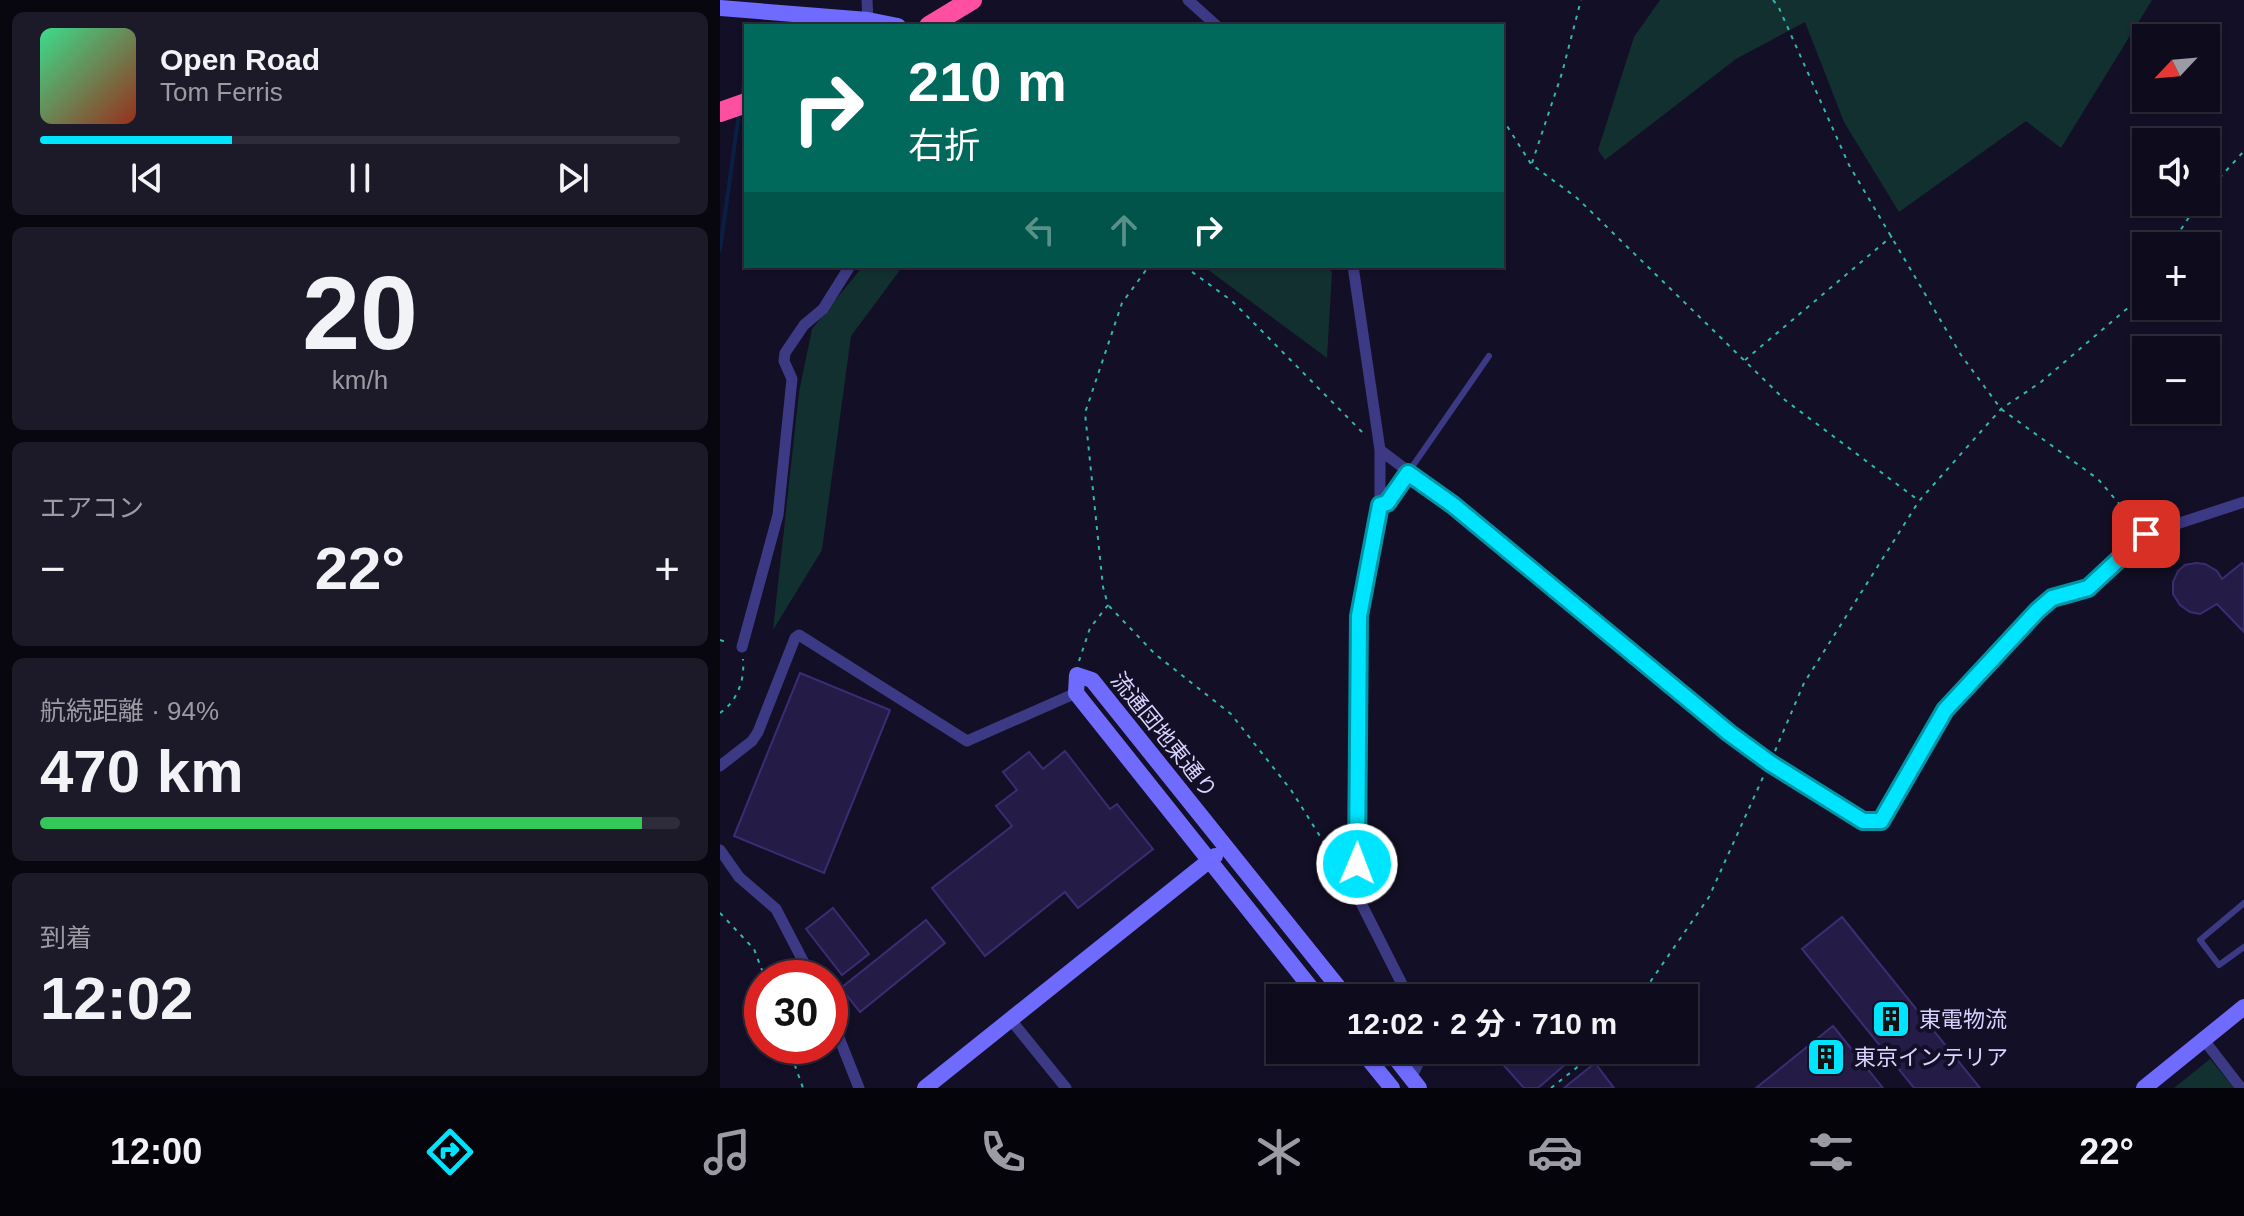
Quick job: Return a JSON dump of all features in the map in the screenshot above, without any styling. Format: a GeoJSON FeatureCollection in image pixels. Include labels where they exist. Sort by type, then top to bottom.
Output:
{"type":"FeatureCollection","features":[{"type":"Feature","properties":{"kind":"highway"},"geometry":{"type":"LineString","coordinates":[[932,24],[972,0]]}},
{"type":"Feature","properties":{"kind":"highway"},"geometry":{"type":"LineString","coordinates":[[720,112],[744,104]]}},
{"type":"Feature","properties":{"kind":"street"},"geometry":{"type":"LineString","coordinates":[[867,0],[868,20]]}},
{"type":"Feature","properties":{"kind":"street"},"geometry":{"type":"LineString","coordinates":[[1188,0],[1215,24]]}},
{"type":"Feature","properties":{"kind":"street"},"geometry":{"type":"LineString","coordinates":[[720,8],[888,24]]}},
{"type":"Feature","properties":{"kind":"street"},"geometry":{"type":"LineString","coordinates":[[742,647],[778,515],[792,379],[784,361],[785,353],[804,325],[823,309],[849,268]]}},
{"type":"Feature","properties":{"kind":"street"},"geometry":{"type":"LineString","coordinates":[[1353,268],[1380,450],[1380,505],[1359,616],[1357,895],[1402,984]]}},
{"type":"Feature","properties":{"kind":"street"},"geometry":{"type":"LineString","coordinates":[[1380,450],[1453,505],[1729,733],[1770,763],[1863,821],[1881,821],[1945,710],[2052,598],[2088,588],[2146,534],[2244,502]]}},
{"type":"Feature","properties":{"kind":"street"},"geometry":{"type":"LineString","coordinates":[[720,766],[752,741],[758,732],[795,638],[799,635],[967,741],[1076,693]]}},
{"type":"Feature","properties":{"kind":"street","name":"流通団地東通り"},"geometry":{"type":"LineString","coordinates":[[1308,984],[1076,693],[1077,675],[1092,680],[1336,984]]}},
{"type":"Feature","properties":{"kind":"street"},"geometry":{"type":"LineString","coordinates":[[925,1088],[1226,847]]}},
{"type":"Feature","properties":{"kind":"street"},"geometry":{"type":"LineString","coordinates":[[720,850],[739,877],[776,909],[803,960]]}},
{"type":"Feature","properties":{"kind":"street"},"geometry":{"type":"LineString","coordinates":[[2144,1088],[2244,1007]]}},
{"type":"Feature","properties":{"kind":"street"},"geometry":{"type":"LineString","coordinates":[[1011,1020],[1066,1088]]}},
{"type":"Feature","properties":{"kind":"street"},"geometry":{"type":"LineString","coordinates":[[2204,1040],[2241,1088]]}},
{"type":"Feature","properties":{"kind":"street"},"geometry":{"type":"LineString","coordinates":[[848,1060],[859,1088]]}},
{"type":"Feature","properties":{"kind":"street"},"geometry":{"type":"LineString","coordinates":[[1372,1064],[1392,1088]]}},
{"type":"Feature","properties":{"kind":"street"},"geometry":{"type":"LineString","coordinates":[[1400,1064],[1415,1083]]}},
{"type":"Feature","properties":{"kind":"lane"},"geometry":{"type":"LineString","coordinates":[[1380,505],[1387,503],[1489,356]]}},
{"type":"Feature","properties":{"kind":"lane"},"geometry":{"type":"LineString","coordinates":[[2244,903],[2200,940],[2219,965],[2244,947]]}},
{"type":"Feature","properties":{"kind":"path"},"geometry":{"type":"LineString","coordinates":[[1531,164],[1562,73],[1581,0]]}},
{"type":"Feature","properties":{"kind":"path"},"geometry":{"type":"LineString","coordinates":[[1773,0],[1849,165],[1961,355],[2001,409],[2098,479],[2146,534]]}},
{"type":"Feature","properties":{"kind":"path"},"geometry":{"type":"LineString","coordinates":[[1504,121],[1531,164],[1577,198],[1785,400],[1919,501]]}},
{"type":"Feature","properties":{"kind":"path"},"geometry":{"type":"LineString","coordinates":[[2220,178],[2244,151]]}},
{"type":"Feature","properties":{"kind":"path"},"geometry":{"type":"LineString","coordinates":[[1745,361],[1892,236]]}},
{"type":"Feature","properties":{"kind":"path"},"geometry":{"type":"LineString","coordinates":[[1148,268],[1122,303],[1085,413],[1103,587],[1108,605],[1155,654],[1231,714],[1291,790],[1357,895]]}},
{"type":"Feature","properties":{"kind":"path"},"geometry":{"type":"LineString","coordinates":[[1187,268],[1232,301],[1380,450]]}},
{"type":"Feature","properties":{"kind":"path"},"geometry":{"type":"LineString","coordinates":[[1649,984],[1709,897],[1804,683],[1919,501],[2001,409],[2041,382],[2132,304]]}},
{"type":"Feature","properties":{"kind":"path"},"geometry":{"type":"LineString","coordinates":[[1077,675],[1077,665],[1090,628],[1108,605]]}},
{"type":"Feature","properties":{"kind":"path"},"geometry":{"type":"LineString","coordinates":[[720,713],[734,703],[744,667],[742,647]]}},
{"type":"Feature","properties":{"kind":"path"},"geometry":{"type":"LineString","coordinates":[[720,913],[754,949],[758,960]]}},
{"type":"Feature","properties":{"kind":"path"},"geometry":{"type":"LineString","coordinates":[[794,1064],[803,1088]]}},
{"type":"Feature","properties":{"kind":"path"},"geometry":{"type":"LineString","coordinates":[[1551,1088],[1581,1064]]}},
{"type":"Feature","properties":{"kind":"green space"},"geometry":{"type":"Polygon","coordinates":[[[1660,0],[2152,0],[2137,24],[2132,24],[2132,33],[2061,148],[2026,121],[1899,212],[1844,122],[1805,22],[1736,59],[1605,160],[1598,150],[1634,37],[1660,0]]]}},
{"type":"Feature","properties":{"kind":"green space"},"geometry":{"type":"Polygon","coordinates":[[[861,268],[902,268],[851,336],[822,550],[773,630],[799,392],[812,329],[861,268]]]}},
{"type":"Feature","properties":{"kind":"green space"},"geometry":{"type":"Polygon","coordinates":[[[1206,268],[1327,268],[1332,272],[1327,358],[1206,268]]]}},
{"type":"Feature","properties":{"kind":"green space"},"geometry":{"type":"Polygon","coordinates":[[[2210,1059],[2234,1088],[2174,1088],[2210,1059]]]}},
{"type":"Feature","properties":{"kind":"building"},"geometry":{"type":"Polygon","coordinates":[[[2196,563],[2217,571],[2222,579],[2242,563],[2244,632],[2217,604],[2200,614],[2180,605],[2173,594],[2173,582],[2185,565],[2196,563]]]}},
{"type":"Feature","properties":{"kind":"building"},"geometry":{"type":"Polygon","coordinates":[[[800,673],[890,710],[824,873],[734,836],[800,673]]]}},
{"type":"Feature","properties":{"kind":"building"},"geometry":{"type":"Polygon","coordinates":[[[1065,751],[1110,809],[1117,804],[1153,849],[1078,908],[1065,892],[985,956],[932,888],[1012,826],[996,806],[1017,790],[1003,772],[1029,752],[1043,769],[1065,751]]]}},
{"type":"Feature","properties":{"kind":"building"},"geometry":{"type":"Polygon","coordinates":[[[833,908],[869,954],[848,970],[848,960],[830,960],[806,929],[833,908]]]}},
{"type":"Feature","properties":{"kind":"building","name":"東電物流"},"geometry":{"type":"Polygon","coordinates":[[[1842,917],[1980,1088],[1914,1088],[1802,949],[1842,917]]]}},
{"type":"Feature","properties":{"kind":"building"},"geometry":{"type":"Polygon","coordinates":[[[926,920],[945,943],[860,1012],[848,997],[848,982],[926,920]]]}},
{"type":"Feature","properties":{"kind":"building","name":"東京インテリア"},"geometry":{"type":"Polygon","coordinates":[[[1833,1026],[1883,1088],[1756,1088],[1833,1026]]]}},
{"type":"Feature","properties":{"kind":"building"},"geometry":{"type":"Polygon","coordinates":[[[1503,1064],[1566,1064],[1538,1088],[1524,1088],[1503,1064]]]}},
{"type":"Feature","properties":{"kind":"building"},"geometry":{"type":"Polygon","coordinates":[[[1596,1064],[1614,1088],[1564,1088],[1596,1064]]]}},
{"type":"Feature","properties":{"kind":"waterway"},"geometry":{"type":"LineString","coordinates":[[742,97],[744,82]]}},
{"type":"Feature","properties":{"kind":"waterway"},"geometry":{"type":"LineString","coordinates":[[720,250],[739,113]]}},
{"type":"Feature","properties":{"kind":"place","name":"東電物流"},"geometry":{"type":"Point","coordinates":[1891,1019]}},
{"type":"Feature","properties":{"kind":"place","name":"東京インテリア"},"geometry":{"type":"Point","coordinates":[1826,1057]}},
{"type":"Feature","properties":{"kind":"route"},"geometry":{"type":"LineString","coordinates":[[1357,864],[1359,616],[1380,505],[1387,503],[1408,473],[1453,505],[1729,733],[1770,763],[1863,821],[1881,821],[1945,710],[2037,611],[2052,598],[2088,588],[2146,534]]}}]}
